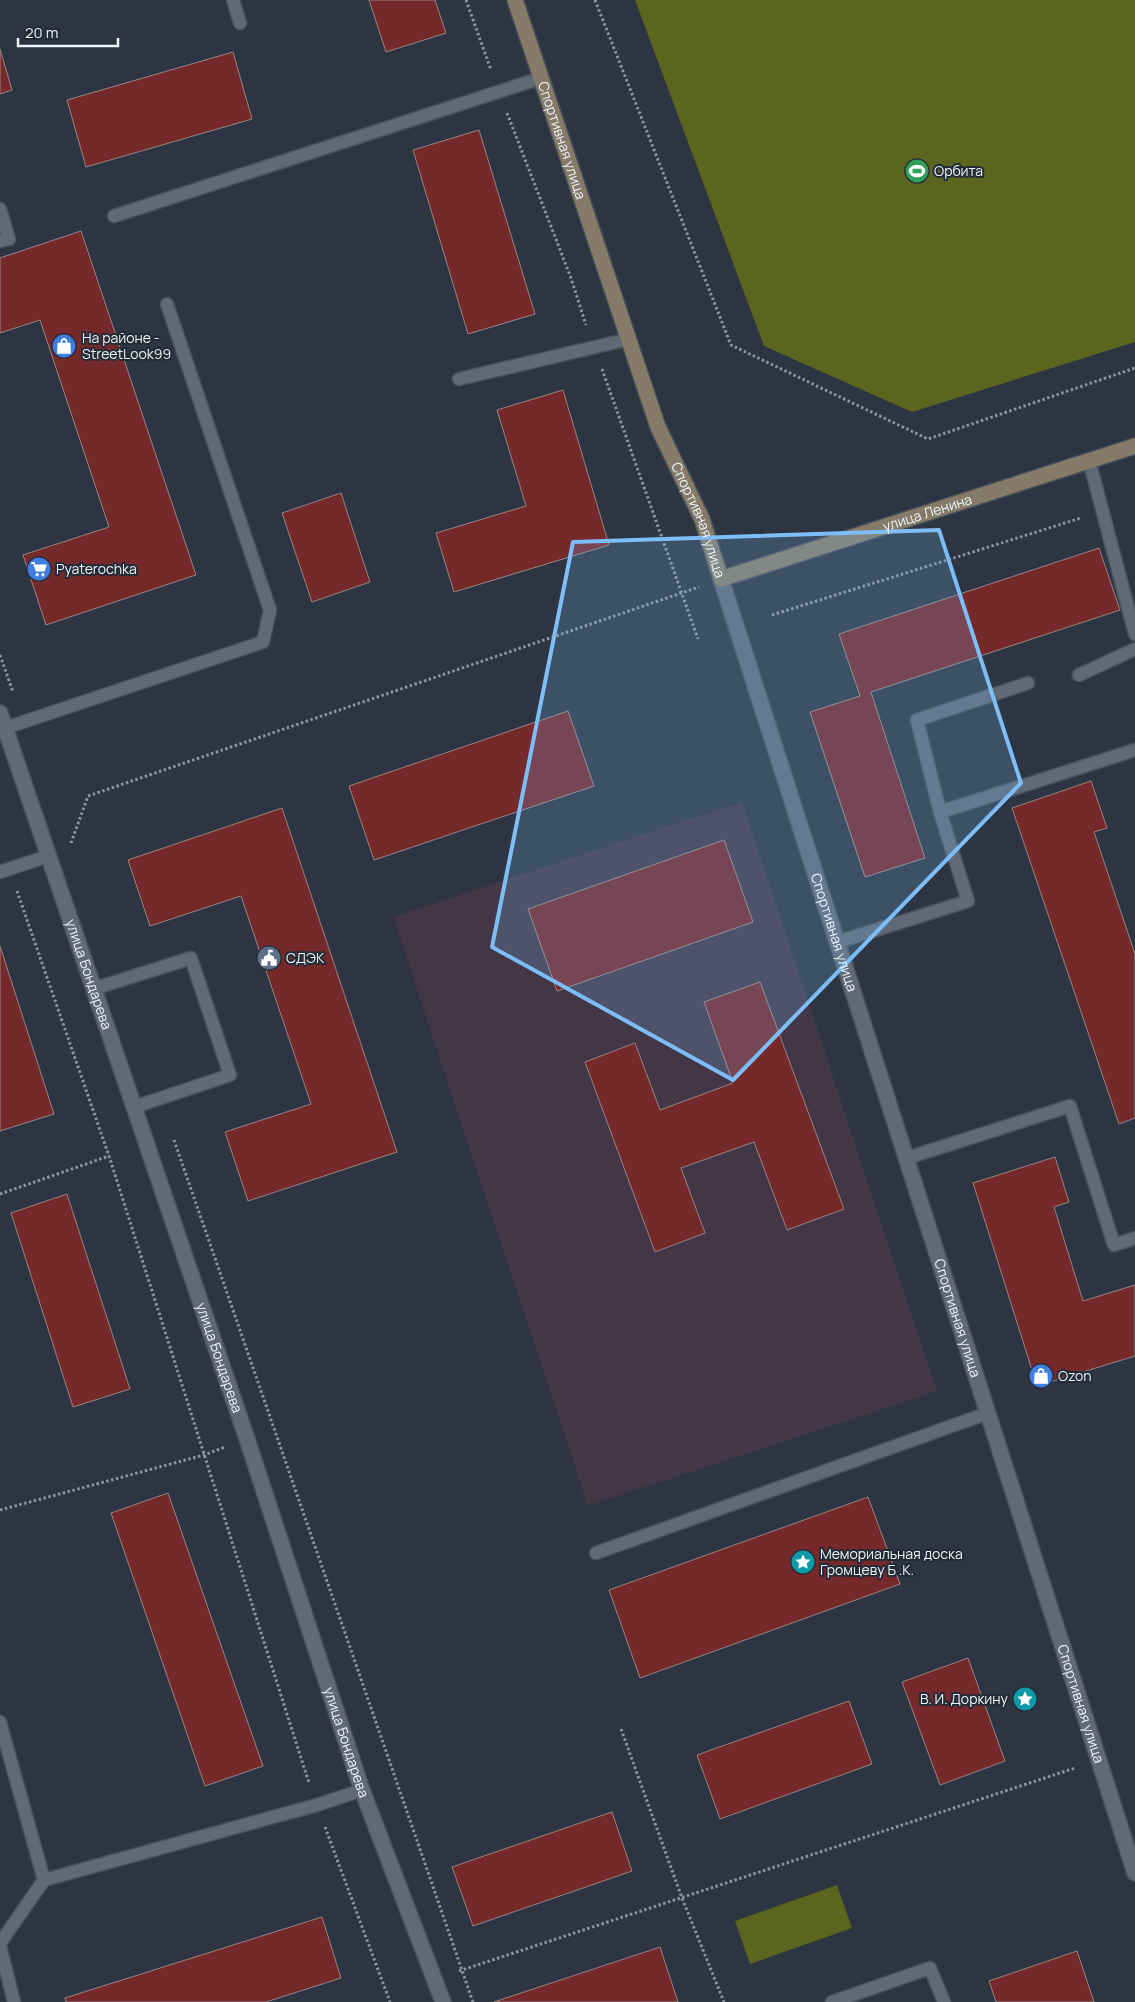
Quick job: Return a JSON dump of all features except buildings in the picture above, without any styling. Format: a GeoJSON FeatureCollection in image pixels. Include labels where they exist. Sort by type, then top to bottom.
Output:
{"type":"FeatureCollection","features":[{"type":"Feature","properties":{"kind":"street","name":"Спортивная улица"},"geometry":{"type":"LineString","coordinates":[[516,0],[658,427],[702,520],[1135,1873]]}},
{"type":"Feature","properties":{"kind":"street","name":"улица Ленина"},"geometry":{"type":"LineString","coordinates":[[721,579],[1135,446]]}},
{"type":"Feature","properties":{"kind":"street","name":"улица Бондарева"},"geometry":{"type":"LineString","coordinates":[[0,713],[247,1439],[362,1790],[443,2002]]}},
{"type":"Feature","properties":{"kind":"lane"},"geometry":{"type":"LineString","coordinates":[[233,0],[240,23]]}},
{"type":"Feature","properties":{"kind":"lane"},"geometry":{"type":"LineString","coordinates":[[114,216],[541,78]]}},
{"type":"Feature","properties":{"kind":"lane"},"geometry":{"type":"LineString","coordinates":[[0,209],[9,239],[0,241]]}},
{"type":"Feature","properties":{"kind":"lane"},"geometry":{"type":"LineString","coordinates":[[5,728],[263,642],[270,610],[167,304]]}},
{"type":"Feature","properties":{"kind":"lane"},"geometry":{"type":"LineString","coordinates":[[459,379],[629,339]]}},
{"type":"Feature","properties":{"kind":"lane"},"geometry":{"type":"LineString","coordinates":[[1090,460],[1135,634]]}},
{"type":"Feature","properties":{"kind":"lane"},"geometry":{"type":"LineString","coordinates":[[1079,675],[1135,648]]}},
{"type":"Feature","properties":{"kind":"lane"},"geometry":{"type":"LineString","coordinates":[[838,942],[968,901],[940,812],[917,720],[1028,682]]}},
{"type":"Feature","properties":{"kind":"lane"},"geometry":{"type":"LineString","coordinates":[[940,812],[1135,750]]}},
{"type":"Feature","properties":{"kind":"lane"},"geometry":{"type":"LineString","coordinates":[[5,870],[48,856]]}},
{"type":"Feature","properties":{"kind":"lane"},"geometry":{"type":"LineString","coordinates":[[94,989],[191,958],[230,1075],[134,1106]]}},
{"type":"Feature","properties":{"kind":"lane"},"geometry":{"type":"LineString","coordinates":[[907,1158],[1070,1106],[1114,1245],[1135,1238]]}},
{"type":"Feature","properties":{"kind":"lane"},"geometry":{"type":"LineString","coordinates":[[596,1553],[988,1413]]}},
{"type":"Feature","properties":{"kind":"lane"},"geometry":{"type":"LineString","coordinates":[[0,1722],[44,1880]]}},
{"type":"Feature","properties":{"kind":"lane"},"geometry":{"type":"LineString","coordinates":[[14,2002],[0,1945],[44,1880],[316,1805],[362,1790]]}},
{"type":"Feature","properties":{"kind":"lane"},"geometry":{"type":"LineString","coordinates":[[832,2002],[930,1968],[944,2002]]}},
{"type":"Feature","properties":{"kind":"path"},"geometry":{"type":"LineString","coordinates":[[466,0],[499,92],[571,278],[698,639]]}},
{"type":"Feature","properties":{"kind":"path"},"geometry":{"type":"LineString","coordinates":[[595,0],[731,344],[928,439],[1135,368]]}},
{"type":"Feature","properties":{"kind":"path"},"geometry":{"type":"LineString","coordinates":[[772,615],[1103,511]]}},
{"type":"Feature","properties":{"kind":"path"},"geometry":{"type":"LineString","coordinates":[[48,856],[69,848],[88,796],[721,579]]}},
{"type":"Feature","properties":{"kind":"path"},"geometry":{"type":"LineString","coordinates":[[5,870],[109,1156],[316,1805],[390,2002]]}},
{"type":"Feature","properties":{"kind":"path"},"geometry":{"type":"LineString","coordinates":[[0,1194],[109,1156]]}},
{"type":"Feature","properties":{"kind":"path"},"geometry":{"type":"LineString","coordinates":[[0,1510],[204,1455],[247,1439]]}},
{"type":"Feature","properties":{"kind":"path"},"geometry":{"type":"LineString","coordinates":[[621,1729],[682,1898],[724,2002]]}},
{"type":"Feature","properties":{"kind":"path"},"geometry":{"type":"LineString","coordinates":[[434,1979],[1099,1760]]}},
{"type":"Feature","properties":{"kind":"highlighted area"},"geometry":{"type":"Polygon","coordinates":[[[939,530],[1021,783],[733,1080],[492,947],[573,542],[939,530]]]}},
{"type":"Feature","properties":{"kind":"shaded area"},"geometry":{"type":"Polygon","coordinates":[[[742,802],[937,1391],[588,1506],[393,917],[742,802]]]}},
{"type":"Feature","properties":{"kind":"green space","name":"Орбита"},"geometry":{"type":"Polygon","coordinates":[[[635,0],[1135,0],[1135,342],[912,412],[764,346],[635,0]]]}},
{"type":"Feature","properties":{"kind":"green space"},"geometry":{"type":"Polygon","coordinates":[[[837,1885],[852,1928],[750,1964],[735,1921],[837,1885]]]}},
{"type":"Feature","properties":{"kind":"place","name":"Орбита"},"geometry":{"type":"Point","coordinates":[917,171]}},
{"type":"Feature","properties":{"kind":"place","name":"На районе - StreetLook99"},"geometry":{"type":"Point","coordinates":[64,346]}},
{"type":"Feature","properties":{"kind":"place","name":"Pyaterochka"},"geometry":{"type":"Point","coordinates":[39,569]}},
{"type":"Feature","properties":{"kind":"place","name":"СДЭК"},"geometry":{"type":"Point","coordinates":[269,958]}},
{"type":"Feature","properties":{"kind":"place","name":"Ozon"},"geometry":{"type":"Point","coordinates":[1041,1376]}},
{"type":"Feature","properties":{"kind":"place","name":"Мемориальная доска Громцеву Б .К."},"geometry":{"type":"Point","coordinates":[803,1562]}},
{"type":"Feature","properties":{"kind":"place","name":"В. И. Доркину"},"geometry":{"type":"Point","coordinates":[1025,1699]}}]}
